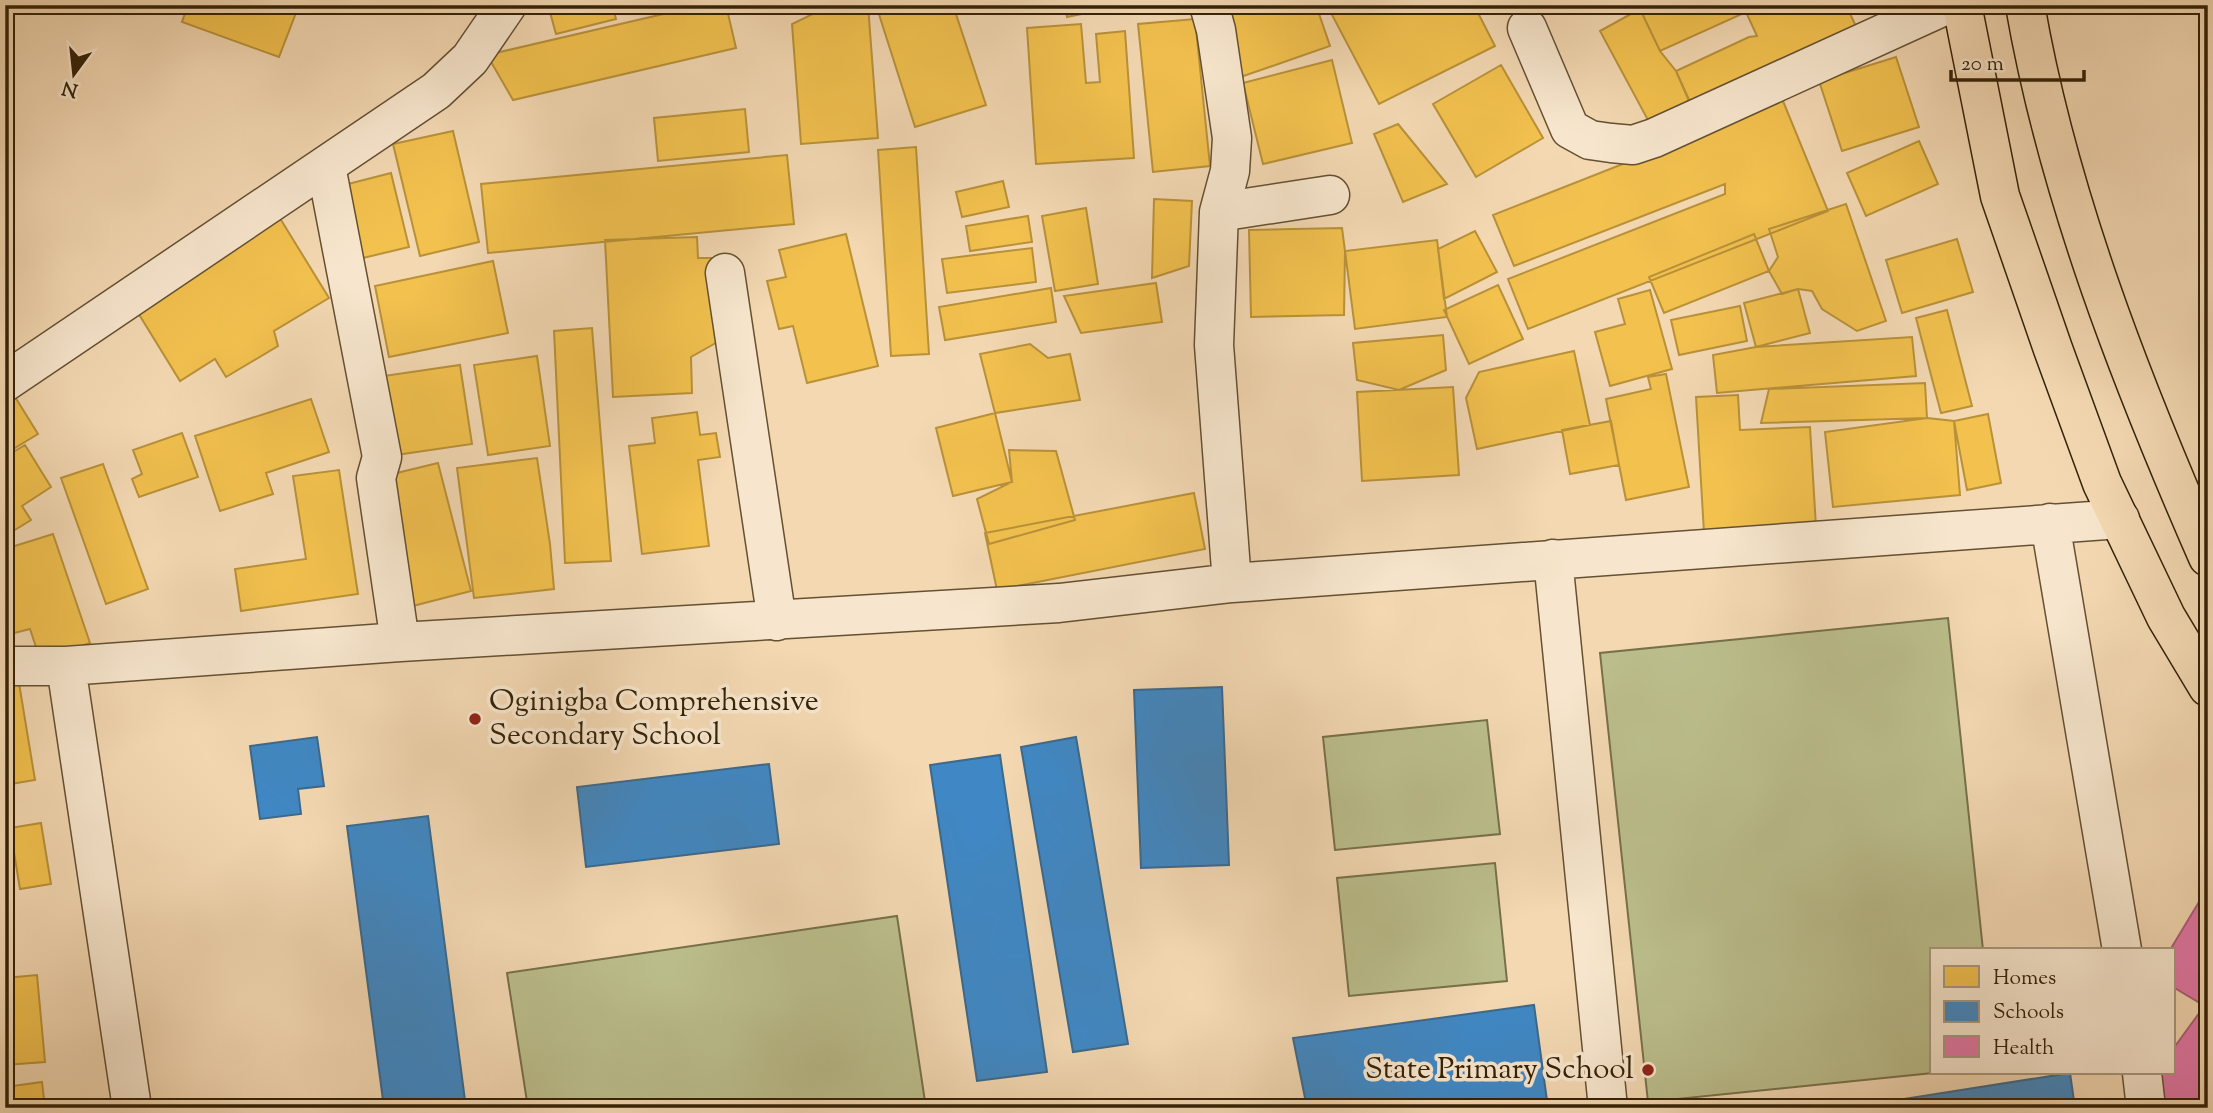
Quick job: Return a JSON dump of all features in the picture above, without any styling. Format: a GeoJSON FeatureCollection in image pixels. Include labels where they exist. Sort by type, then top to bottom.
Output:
{"type":"FeatureCollection","features":[{"type":"Feature","properties":{"kind":"main road"},"geometry":{"type":"LineString","coordinates":[[1962,5],[2000,196],[2102,483],[2166,617],[2208,687]]}},
{"type":"Feature","properties":{"kind":"main road"},"geometry":{"type":"LineString","coordinates":[[2025,5],[2057,149],[2096,276],[2152,430],[2208,557]]}},
{"type":"Feature","properties":{"kind":"street"},"geometry":{"type":"LineString","coordinates":[[5,382],[436,90],[470,60],[508,5]]}},
{"type":"Feature","properties":{"kind":"street"},"geometry":{"type":"LineString","coordinates":[[1209,5],[1216,30],[1231,138],[1230,171],[1219,212],[1214,345],[1232,583]]}},
{"type":"Feature","properties":{"kind":"street"},"geometry":{"type":"LineString","coordinates":[[1527,28],[1570,129],[1590,140],[1633,145],[1654,138],[1946,5]]}},
{"type":"Feature","properties":{"kind":"street"},"geometry":{"type":"LineString","coordinates":[[326,166],[382,457],[376,478],[400,642]]}},
{"type":"Feature","properties":{"kind":"street"},"geometry":{"type":"LineString","coordinates":[[1219,212],[1331,195]]}},
{"type":"Feature","properties":{"kind":"street"},"geometry":{"type":"LineString","coordinates":[[725,273],[777,621]]}},
{"type":"Feature","properties":{"kind":"street"},"geometry":{"type":"LineString","coordinates":[[5,666],[66,666],[400,642],[1059,603],[1232,583],[2120,519]]}},
{"type":"Feature","properties":{"kind":"street"},"geometry":{"type":"LineString","coordinates":[[2050,523],[2122,948]]}},
{"type":"Feature","properties":{"kind":"street"},"geometry":{"type":"LineString","coordinates":[[1553,559],[1608,1108]]}},
{"type":"Feature","properties":{"kind":"street"},"geometry":{"type":"LineString","coordinates":[[66,666],[132,1108]]}},
{"type":"Feature","properties":{"kind":"street"},"geometry":{"type":"LineString","coordinates":[[2142,1074],[2146,1108]]}},
{"type":"Feature","properties":{"kind":"green space"},"geometry":{"type":"Polygon","coordinates":[[[1948,618],[1983,948],[1930,948],[1930,1073],[1648,1102],[1600,653],[1948,618]]]}},
{"type":"Feature","properties":{"kind":"green space"},"geometry":{"type":"Polygon","coordinates":[[[1487,720],[1500,834],[1335,850],[1323,737],[1487,720]]]}},
{"type":"Feature","properties":{"kind":"green space"},"geometry":{"type":"Polygon","coordinates":[[[1495,863],[1507,981],[1349,996],[1337,878],[1495,863]]]}},
{"type":"Feature","properties":{"kind":"green space"},"geometry":{"type":"Polygon","coordinates":[[[897,916],[926,1108],[528,1108],[507,973],[897,916]]]}},
{"type":"Feature","properties":{"kind":"building: Homes"},"geometry":{"type":"Polygon","coordinates":[[[99,5],[130,5],[127,14],[99,5]]]}},
{"type":"Feature","properties":{"kind":"building: Homes"},"geometry":{"type":"Polygon","coordinates":[[[188,5],[299,5],[279,57],[182,22],[188,5]]]}},
{"type":"Feature","properties":{"kind":"building: Homes"},"geometry":{"type":"Polygon","coordinates":[[[548,5],[612,5],[616,19],[556,34],[548,5]]]}},
{"type":"Feature","properties":{"kind":"building: Homes"},"geometry":{"type":"Polygon","coordinates":[[[626,5],[652,5],[653,7],[629,14],[626,5]]]}},
{"type":"Feature","properties":{"kind":"building: Homes"},"geometry":{"type":"Polygon","coordinates":[[[702,5],[726,5],[736,48],[513,100],[487,55],[702,5]]]}},
{"type":"Feature","properties":{"kind":"building: Homes"},"geometry":{"type":"Polygon","coordinates":[[[812,5],[868,5],[878,138],[801,144],[792,24],[813,14],[812,5]]]}},
{"type":"Feature","properties":{"kind":"building: Homes"},"geometry":{"type":"Polygon","coordinates":[[[876,5],[953,5],[986,105],[915,127],[876,5]]]}},
{"type":"Feature","properties":{"kind":"building: Homes"},"geometry":{"type":"Polygon","coordinates":[[[1065,5],[1125,5],[1067,17],[1065,5]]]}},
{"type":"Feature","properties":{"kind":"building: Homes"},"geometry":{"type":"Polygon","coordinates":[[[1254,5],[1316,5],[1330,46],[1235,79],[1225,16],[1254,5]]]}},
{"type":"Feature","properties":{"kind":"building: Homes"},"geometry":{"type":"Polygon","coordinates":[[[1346,5],[1474,5],[1495,46],[1379,104],[1331,13],[1346,5]]]}},
{"type":"Feature","properties":{"kind":"building: Homes"},"geometry":{"type":"Polygon","coordinates":[[[1638,5],[1846,5],[1861,37],[1695,113],[1676,71],[1749,37],[1757,36],[1746,12],[1660,51],[1638,5]]]}},
{"type":"Feature","properties":{"kind":"building: Homes"},"geometry":{"type":"Polygon","coordinates":[[[1640,9],[1660,51],[1676,71],[1689,101],[1649,122],[1600,31],[1640,9]]]}},
{"type":"Feature","properties":{"kind":"building: Homes"},"geometry":{"type":"Polygon","coordinates":[[[1195,19],[1210,166],[1153,172],[1138,24],[1195,19]]]}},
{"type":"Feature","properties":{"kind":"building: Homes"},"geometry":{"type":"Polygon","coordinates":[[[1081,24],[1086,83],[1100,82],[1096,34],[1125,31],[1134,158],[1036,164],[1027,28],[1081,24]]]}},
{"type":"Feature","properties":{"kind":"building: Homes"},"geometry":{"type":"Polygon","coordinates":[[[1896,57],[1919,127],[1842,151],[1819,81],[1896,57]]]}},
{"type":"Feature","properties":{"kind":"building: Homes"},"geometry":{"type":"Polygon","coordinates":[[[1332,60],[1352,143],[1263,164],[1243,83],[1332,60]]]}},
{"type":"Feature","properties":{"kind":"building: Homes"},"geometry":{"type":"Polygon","coordinates":[[[1501,65],[1543,138],[1476,177],[1433,104],[1501,65]]]}},
{"type":"Feature","properties":{"kind":"building: Homes"},"geometry":{"type":"Polygon","coordinates":[[[1783,101],[1828,211],[1528,329],[1508,279],[1725,194],[1725,184],[1514,266],[1493,215],[1783,101]]]}},
{"type":"Feature","properties":{"kind":"building: Homes"},"geometry":{"type":"Polygon","coordinates":[[[745,109],[749,152],[658,161],[654,118],[745,109]]]}},
{"type":"Feature","properties":{"kind":"building: Homes"},"geometry":{"type":"Polygon","coordinates":[[[1398,124],[1447,184],[1403,202],[1374,134],[1398,124]]]}},
{"type":"Feature","properties":{"kind":"building: Homes"},"geometry":{"type":"Polygon","coordinates":[[[453,131],[479,242],[420,256],[393,144],[453,131]]]}},
{"type":"Feature","properties":{"kind":"building: Homes"},"geometry":{"type":"Polygon","coordinates":[[[1919,141],[1938,184],[1866,216],[1847,173],[1919,141]]]}},
{"type":"Feature","properties":{"kind":"building: Homes"},"geometry":{"type":"Polygon","coordinates":[[[916,147],[929,354],[891,356],[878,150],[916,147]]]}},
{"type":"Feature","properties":{"kind":"building: Homes"},"geometry":{"type":"Polygon","coordinates":[[[787,155],[794,224],[488,253],[481,184],[787,155]]]}},
{"type":"Feature","properties":{"kind":"building: Homes"},"geometry":{"type":"Polygon","coordinates":[[[391,173],[409,247],[363,258],[344,185],[391,173]]]}},
{"type":"Feature","properties":{"kind":"building: Homes"},"geometry":{"type":"Polygon","coordinates":[[[1003,181],[1009,207],[962,217],[956,192],[1003,181]]]}},
{"type":"Feature","properties":{"kind":"building: Homes"},"geometry":{"type":"Polygon","coordinates":[[[1154,199],[1192,201],[1189,266],[1152,278],[1154,199]]]}},
{"type":"Feature","properties":{"kind":"building: Homes"},"geometry":{"type":"Polygon","coordinates":[[[1846,204],[1886,321],[1857,331],[1822,309],[1812,291],[1798,289],[1782,294],[1769,271],[1778,257],[1769,229],[1846,204]]]}},
{"type":"Feature","properties":{"kind":"building: Homes"},"geometry":{"type":"Polygon","coordinates":[[[1086,208],[1098,284],[1055,291],[1042,216],[1086,208]]]}},
{"type":"Feature","properties":{"kind":"building: Homes"},"geometry":{"type":"Polygon","coordinates":[[[278,215],[329,298],[274,331],[278,346],[226,377],[215,359],[180,381],[132,303],[278,215]]]}},
{"type":"Feature","properties":{"kind":"building: Homes"},"geometry":{"type":"Polygon","coordinates":[[[1028,216],[1032,242],[970,251],[966,226],[1028,216]]]}},
{"type":"Feature","properties":{"kind":"building: Homes"},"geometry":{"type":"Polygon","coordinates":[[[1342,228],[1345,251],[1344,315],[1251,317],[1249,230],[1342,228]]]}},
{"type":"Feature","properties":{"kind":"building: Homes"},"geometry":{"type":"Polygon","coordinates":[[[1475,231],[1497,272],[1444,299],[1438,249],[1475,231]]]}},
{"type":"Feature","properties":{"kind":"building: Homes"},"geometry":{"type":"Polygon","coordinates":[[[846,234],[878,366],[807,383],[793,326],[779,329],[767,281],[786,277],[779,250],[846,234]]]}},
{"type":"Feature","properties":{"kind":"building: Homes"},"geometry":{"type":"Polygon","coordinates":[[[1754,234],[1769,271],[1664,313],[1649,277],[1754,234]]]}},
{"type":"Feature","properties":{"kind":"building: Homes"},"geometry":{"type":"Polygon","coordinates":[[[697,237],[698,258],[716,258],[721,340],[691,357],[692,393],[613,397],[605,240],[697,237]]]}},
{"type":"Feature","properties":{"kind":"building: Homes"},"geometry":{"type":"Polygon","coordinates":[[[1957,239],[1973,292],[1902,313],[1886,260],[1957,239]]]}},
{"type":"Feature","properties":{"kind":"building: Homes"},"geometry":{"type":"Polygon","coordinates":[[[1437,240],[1447,317],[1355,329],[1345,251],[1437,240]]]}},
{"type":"Feature","properties":{"kind":"building: Homes"},"geometry":{"type":"Polygon","coordinates":[[[1032,248],[1036,282],[947,293],[942,259],[1032,248]]]}},
{"type":"Feature","properties":{"kind":"building: Homes"},"geometry":{"type":"Polygon","coordinates":[[[493,261],[508,333],[389,357],[375,286],[493,261]]]}},
{"type":"Feature","properties":{"kind":"building: Homes"},"geometry":{"type":"Polygon","coordinates":[[[1156,283],[1162,322],[1081,333],[1064,296],[1156,283]]]}},
{"type":"Feature","properties":{"kind":"building: Homes"},"geometry":{"type":"Polygon","coordinates":[[[1498,285],[1523,339],[1469,364],[1444,310],[1498,285]]]}},
{"type":"Feature","properties":{"kind":"building: Homes"},"geometry":{"type":"Polygon","coordinates":[[[1051,288],[1056,322],[945,340],[939,307],[1051,288]]]}},
{"type":"Feature","properties":{"kind":"building: Homes"},"geometry":{"type":"Polygon","coordinates":[[[1798,289],[1810,333],[1756,347],[1744,303],[1798,289]]]}},
{"type":"Feature","properties":{"kind":"building: Homes"},"geometry":{"type":"Polygon","coordinates":[[[1650,290],[1672,369],[1610,386],[1595,332],[1625,324],[1618,299],[1650,290]]]}},
{"type":"Feature","properties":{"kind":"building: Homes"},"geometry":{"type":"Polygon","coordinates":[[[1740,306],[1747,341],[1679,355],[1671,320],[1740,306]]]}},
{"type":"Feature","properties":{"kind":"building: Homes"},"geometry":{"type":"Polygon","coordinates":[[[1947,310],[1972,406],[1941,413],[1916,318],[1947,310]]]}},
{"type":"Feature","properties":{"kind":"building: Homes"},"geometry":{"type":"Polygon","coordinates":[[[592,328],[611,561],[565,563],[554,331],[592,328]]]}},
{"type":"Feature","properties":{"kind":"building: Homes"},"geometry":{"type":"Polygon","coordinates":[[[1443,335],[1446,370],[1399,390],[1357,380],[1353,343],[1443,335]]]}},
{"type":"Feature","properties":{"kind":"building: Homes"},"geometry":{"type":"Polygon","coordinates":[[[1912,337],[1916,376],[1717,393],[1713,355],[1756,347],[1912,337]]]}},
{"type":"Feature","properties":{"kind":"building: Homes"},"geometry":{"type":"Polygon","coordinates":[[[1030,344],[1048,358],[1070,354],[1080,400],[995,413],[980,354],[1030,344]]]}},
{"type":"Feature","properties":{"kind":"building: Homes"},"geometry":{"type":"Polygon","coordinates":[[[1574,351],[1590,425],[1477,449],[1466,398],[1479,372],[1574,351]]]}},
{"type":"Feature","properties":{"kind":"building: Homes"},"geometry":{"type":"Polygon","coordinates":[[[537,356],[550,446],[488,455],[474,365],[537,356]]]}},
{"type":"Feature","properties":{"kind":"building: Homes"},"geometry":{"type":"Polygon","coordinates":[[[460,365],[472,444],[382,457],[370,378],[460,365]]]}},
{"type":"Feature","properties":{"kind":"building: Homes"},"geometry":{"type":"Polygon","coordinates":[[[1666,374],[1689,487],[1626,500],[1606,399],[1651,389],[1648,377],[1666,374]]]}},
{"type":"Feature","properties":{"kind":"building: Homes"},"geometry":{"type":"Polygon","coordinates":[[[1925,383],[1927,418],[1761,423],[1769,389],[1925,383]]]}},
{"type":"Feature","properties":{"kind":"building: Homes"},"geometry":{"type":"Polygon","coordinates":[[[1453,387],[1459,475],[1362,481],[1357,392],[1453,387]]]}},
{"type":"Feature","properties":{"kind":"building: Homes"},"geometry":{"type":"Polygon","coordinates":[[[12,392],[38,434],[5,454],[5,396],[12,392]]]}},
{"type":"Feature","properties":{"kind":"building: Homes"},"geometry":{"type":"Polygon","coordinates":[[[1738,395],[1740,430],[1810,427],[1816,527],[1704,533],[1696,397],[1738,395]]]}},
{"type":"Feature","properties":{"kind":"building: Homes"},"geometry":{"type":"Polygon","coordinates":[[[311,399],[329,452],[266,473],[273,494],[220,511],[195,436],[311,399]]]}},
{"type":"Feature","properties":{"kind":"building: Homes"},"geometry":{"type":"Polygon","coordinates":[[[697,412],[700,435],[716,433],[720,457],[698,460],[709,546],[642,554],[629,446],[655,443],[652,418],[697,412]]]}},
{"type":"Feature","properties":{"kind":"building: Homes"},"geometry":{"type":"Polygon","coordinates":[[[995,413],[1012,482],[953,496],[936,428],[995,413]]]}},
{"type":"Feature","properties":{"kind":"building: Homes"},"geometry":{"type":"Polygon","coordinates":[[[1988,414],[2001,483],[1967,490],[1954,421],[1988,414]]]}},
{"type":"Feature","properties":{"kind":"building: Homes"},"geometry":{"type":"Polygon","coordinates":[[[1927,418],[1954,421],[1960,495],[1833,507],[1825,432],[1927,418]]]}},
{"type":"Feature","properties":{"kind":"building: Homes"},"geometry":{"type":"Polygon","coordinates":[[[1611,421],[1619,465],[1570,474],[1562,430],[1611,421]]]}},
{"type":"Feature","properties":{"kind":"building: Homes"},"geometry":{"type":"Polygon","coordinates":[[[182,433],[198,477],[139,497],[132,479],[142,474],[133,450],[182,433]]]}},
{"type":"Feature","properties":{"kind":"building: Homes"},"geometry":{"type":"Polygon","coordinates":[[[25,445],[51,487],[22,506],[31,520],[5,536],[5,457],[25,445]]]}},
{"type":"Feature","properties":{"kind":"building: Homes"},"geometry":{"type":"Polygon","coordinates":[[[1009,450],[1056,451],[1075,520],[989,544],[977,499],[1012,482],[1009,450]]]}},
{"type":"Feature","properties":{"kind":"building: Homes"},"geometry":{"type":"Polygon","coordinates":[[[537,458],[554,589],[474,598],[457,468],[537,458]]]}},
{"type":"Feature","properties":{"kind":"building: Homes"},"geometry":{"type":"Polygon","coordinates":[[[438,463],[471,591],[409,607],[376,478],[438,463]]]}},
{"type":"Feature","properties":{"kind":"building: Homes"},"geometry":{"type":"Polygon","coordinates":[[[103,464],[148,589],[106,604],[61,478],[103,464]]]}},
{"type":"Feature","properties":{"kind":"building: Homes"},"geometry":{"type":"Polygon","coordinates":[[[339,470],[358,594],[241,611],[235,569],[306,559],[293,476],[339,470]]]}},
{"type":"Feature","properties":{"kind":"building: Homes"},"geometry":{"type":"Polygon","coordinates":[[[1194,493],[1205,549],[997,590],[985,533],[1194,493]]]}},
{"type":"Feature","properties":{"kind":"building: Homes"},"geometry":{"type":"Polygon","coordinates":[[[53,534],[90,643],[40,659],[30,629],[14,633],[5,608],[5,549],[53,534]]]}},
{"type":"Feature","properties":{"kind":"building: Homes"},"geometry":{"type":"Polygon","coordinates":[[[17,671],[35,780],[5,785],[5,673],[17,671]]]}},
{"type":"Feature","properties":{"kind":"building: Homes"},"geometry":{"type":"Polygon","coordinates":[[[41,823],[51,884],[20,889],[10,828],[41,823]]]}},
{"type":"Feature","properties":{"kind":"building: Homes"},"geometry":{"type":"Polygon","coordinates":[[[37,975],[45,1062],[5,1065],[5,978],[37,975]]]}},
{"type":"Feature","properties":{"kind":"building: Homes"},"geometry":{"type":"Polygon","coordinates":[[[42,1082],[45,1108],[5,1108],[5,1087],[42,1082]]]}},
{"type":"Feature","properties":{"kind":"building: Schools"},"geometry":{"type":"Polygon","coordinates":[[[1222,687],[1229,865],[1141,868],[1134,690],[1222,687]]]}},
{"type":"Feature","properties":{"kind":"building: Schools"},"geometry":{"type":"Polygon","coordinates":[[[317,737],[324,786],[298,789],[301,814],[260,819],[250,746],[317,737]]]}},
{"type":"Feature","properties":{"kind":"building: Schools"},"geometry":{"type":"Polygon","coordinates":[[[1076,737],[1128,1044],[1073,1052],[1021,747],[1076,737]]]}},
{"type":"Feature","properties":{"kind":"building: Schools"},"geometry":{"type":"Polygon","coordinates":[[[1000,755],[1047,1072],[977,1081],[930,765],[1000,755]]]}},
{"type":"Feature","properties":{"kind":"building: Schools"},"geometry":{"type":"Polygon","coordinates":[[[769,764],[779,844],[586,867],[577,787],[769,764]]]}},
{"type":"Feature","properties":{"kind":"building: Schools"},"geometry":{"type":"Polygon","coordinates":[[[428,816],[466,1108],[384,1108],[347,826],[428,816]]]}},
{"type":"Feature","properties":{"kind":"building: Schools"},"geometry":{"type":"Polygon","coordinates":[[[1534,1005],[1548,1108],[1307,1108],[1293,1038],[1534,1005]]]}},
{"type":"Feature","properties":{"kind":"building: Schools"},"geometry":{"type":"Polygon","coordinates":[[[2070,1074],[2075,1108],[1878,1108],[1878,1103],[2070,1074]]]}},
{"type":"Feature","properties":{"kind":"building: Health"},"geometry":{"type":"Polygon","coordinates":[[[2208,887],[2208,1008],[2174,988],[2174,948],[2171,948],[2208,887]]]}},
{"type":"Feature","properties":{"kind":"building: Health"},"geometry":{"type":"Polygon","coordinates":[[[2208,1001],[2208,1108],[2169,1108],[2143,1089],[2154,1074],[2174,1074],[2174,1048],[2208,1001]]]}},
{"type":"Feature","properties":{"kind":"place","name":"Oginigba Comprehensive Secondary School"},"geometry":{"type":"Point","coordinates":[475,719]}},
{"type":"Feature","properties":{"kind":"place","name":"State Primary School"},"geometry":{"type":"Point","coordinates":[1648,1070]}}]}
